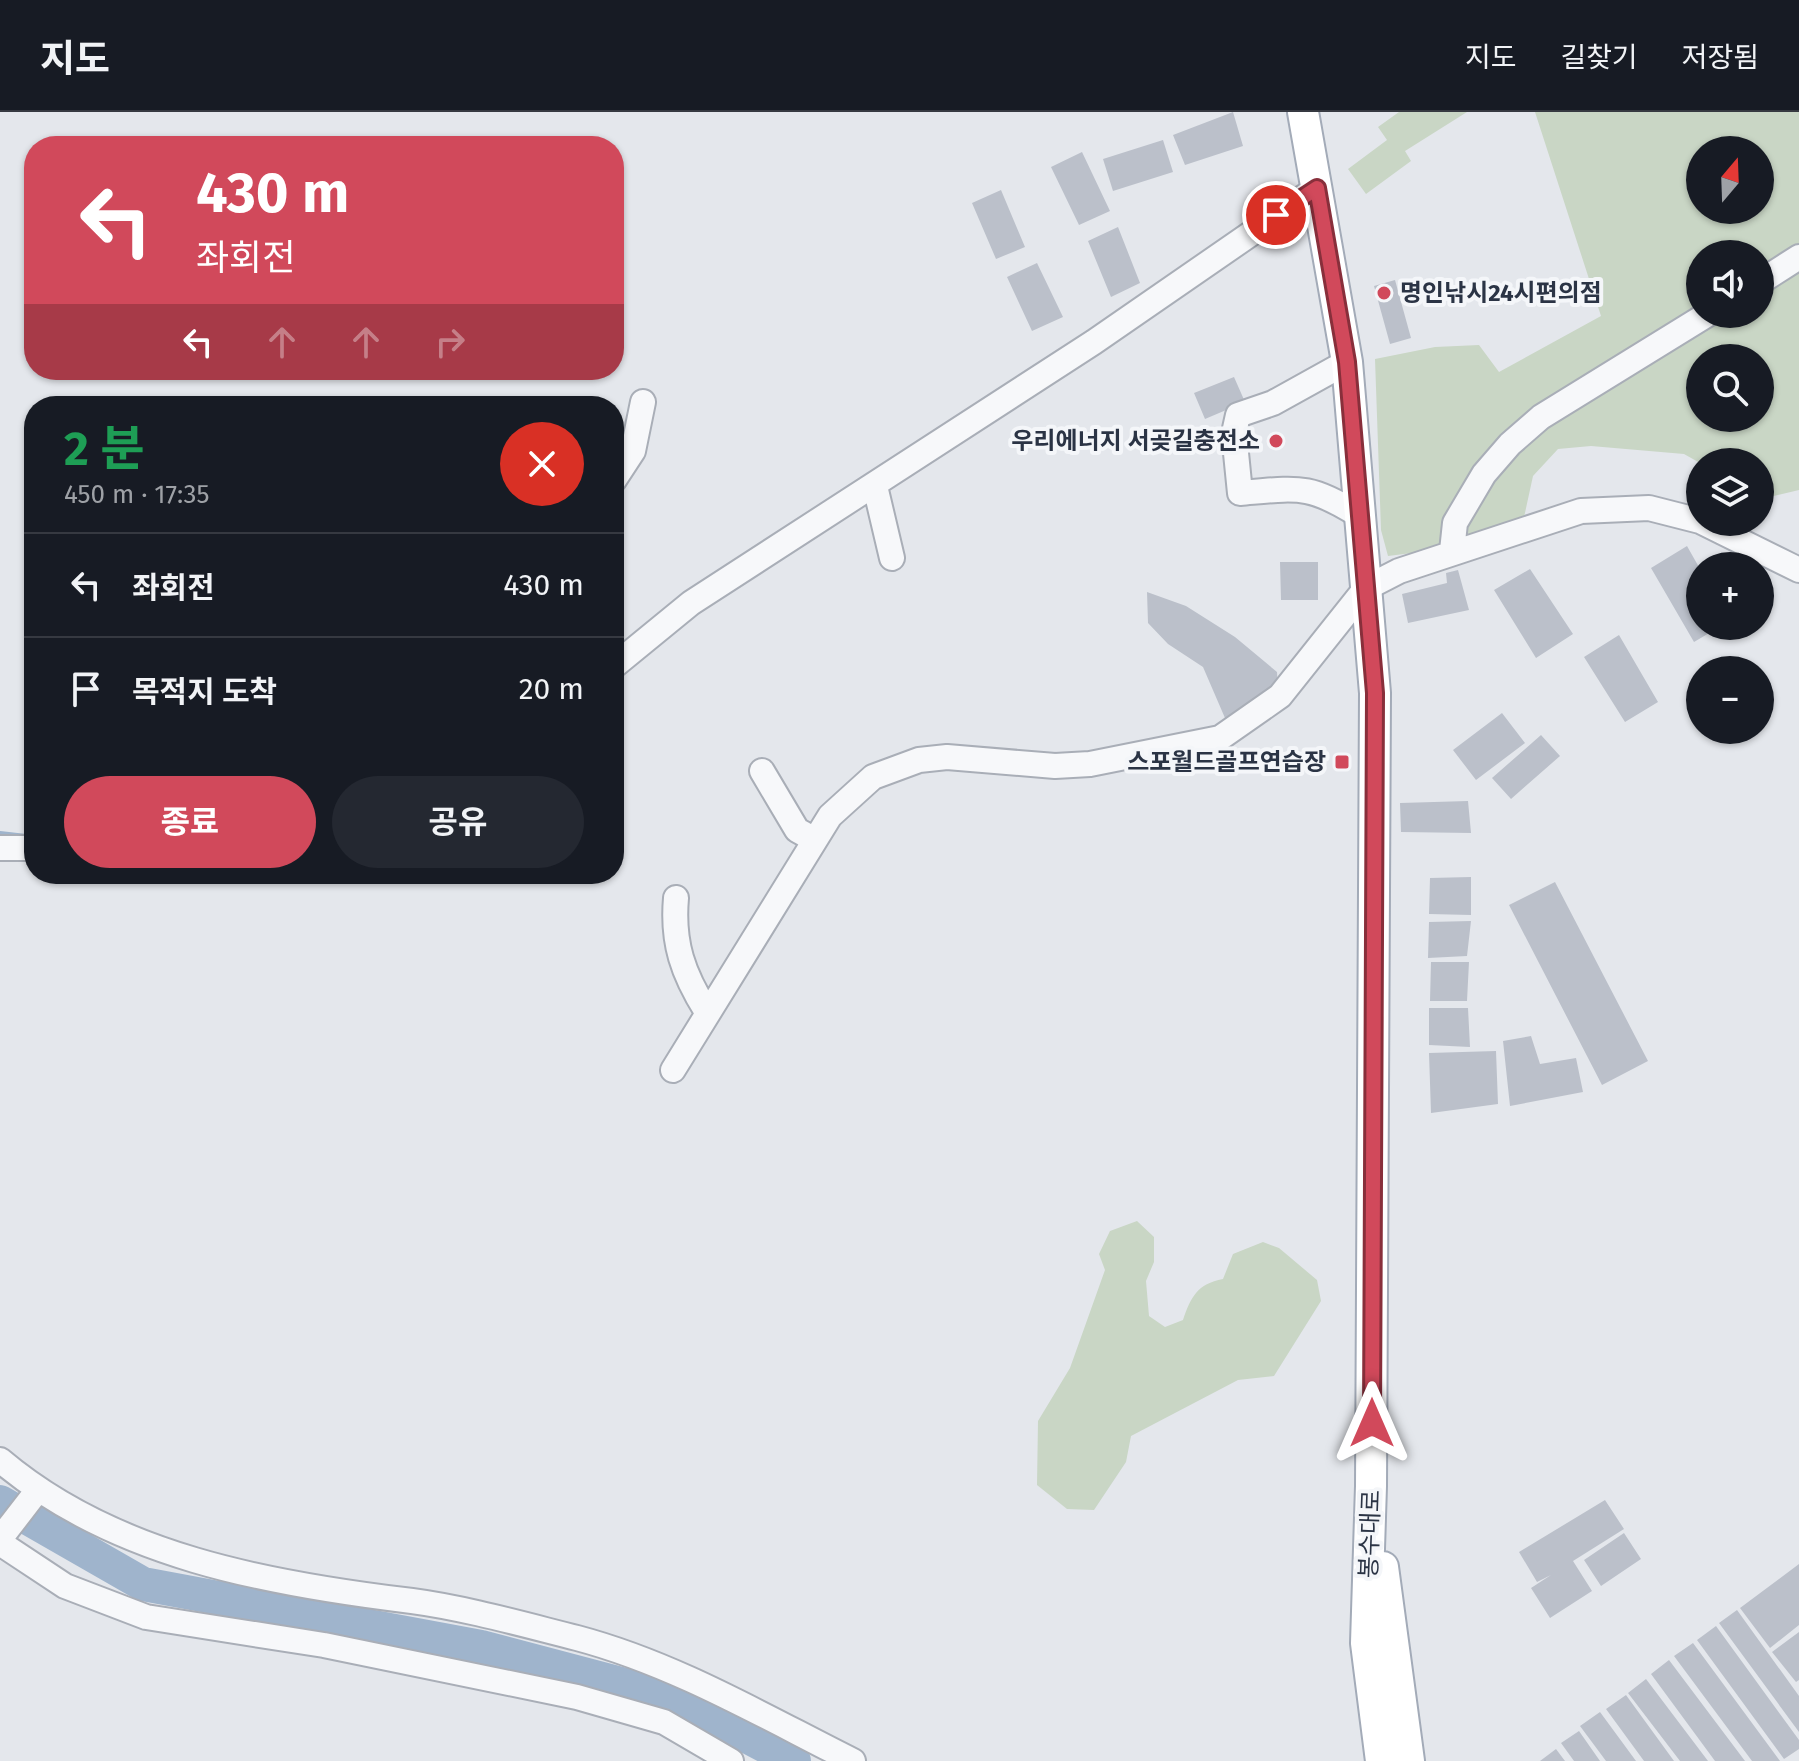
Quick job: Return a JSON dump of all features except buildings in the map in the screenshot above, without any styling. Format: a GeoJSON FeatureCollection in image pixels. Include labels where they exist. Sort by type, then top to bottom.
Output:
{"type":"FeatureCollection","features":[{"type":"Feature","properties":{"kind":"main road","name":"봉수대로"},"geometry":{"type":"LineString","coordinates":[[1305,113],[1347,362],[1375,693],[1371,1486],[1366,1643],[1381,1761]]}},
{"type":"Feature","properties":{"kind":"main road"},"geometry":{"type":"LineString","coordinates":[[1371,1486],[1409,1761]]}},
{"type":"Feature","properties":{"kind":"street"},"geometry":{"type":"LineString","coordinates":[[624,658],[691,603],[1094,342],[1317,188]]}},
{"type":"Feature","properties":{"kind":"street"},"geometry":{"type":"LineString","coordinates":[[1774,273],[1799,257]]}},
{"type":"Feature","properties":{"kind":"street"},"geometry":{"type":"LineString","coordinates":[[1452,551],[1455,523],[1484,474],[1510,444],[1541,417],[1686,328]]}},
{"type":"Feature","properties":{"kind":"street"},"geometry":{"type":"LineString","coordinates":[[1347,362],[1273,403],[1238,415],[1234,433],[1240,493],[1301,487],[1325,494],[1360,516]]}},
{"type":"Feature","properties":{"kind":"street"},"geometry":{"type":"LineString","coordinates":[[624,465],[633,451],[643,402]]}},
{"type":"Feature","properties":{"kind":"street"},"geometry":{"type":"LineString","coordinates":[[875,486],[892,558]]}},
{"type":"Feature","properties":{"kind":"street"},"geometry":{"type":"LineString","coordinates":[[673,1070],[830,816],[873,777],[919,760],[947,757],[1055,766],[1090,764],[1220,738],[1280,696],[1366,588],[1452,551],[1581,511],[1649,508],[1686,518]]}},
{"type":"Feature","properties":{"kind":"street"},"geometry":{"type":"LineString","coordinates":[[1730,536],[1799,570]]}},
{"type":"Feature","properties":{"kind":"street"},"geometry":{"type":"LineString","coordinates":[[762,771],[797,830],[815,840]]}},
{"type":"Feature","properties":{"kind":"street"},"geometry":{"type":"LineString","coordinates":[[0,848],[24,848]]}},
{"type":"Feature","properties":{"kind":"street"},"geometry":{"type":"LineString","coordinates":[[676,898],[673,930],[681,961],[707,1012]]}},
{"type":"Feature","properties":{"kind":"street"},"geometry":{"type":"LineString","coordinates":[[0,1460],[36,1491],[113,1530],[205,1563],[331,1592],[413,1601],[577,1639],[651,1662],[853,1761]]}},
{"type":"Feature","properties":{"kind":"street"},"geometry":{"type":"LineString","coordinates":[[36,1491],[0,1541],[65,1586],[146,1617],[324,1645],[577,1697],[664,1722],[731,1761]]}},
{"type":"Feature","properties":{"kind":"green space"},"geometry":{"type":"Polygon","coordinates":[[[1399,112],[1467,112],[1405,151],[1411,161],[1366,194],[1348,169],[1387,140],[1378,127],[1399,112]]]}},
{"type":"Feature","properties":{"kind":"green space"},"geometry":{"type":"Polygon","coordinates":[[[1535,112],[1799,112],[1799,490],[1774,496],[1774,448],[1686,448],[1686,455],[1591,446],[1558,449],[1533,476],[1523,522],[1428,551],[1388,556],[1381,530],[1375,359],[1435,347],[1479,345],[1499,372],[1601,316],[1535,112]]]}},
{"type":"Feature","properties":{"kind":"green space"},"geometry":{"type":"Polygon","coordinates":[[[1137,1221],[1154,1237],[1154,1262],[1146,1281],[1149,1316],[1165,1327],[1183,1320],[1192,1298],[1201,1288],[1223,1279],[1233,1254],[1263,1242],[1279,1248],[1317,1280],[1321,1301],[1274,1376],[1238,1380],[1131,1436],[1126,1462],[1094,1510],[1067,1509],[1037,1485],[1038,1421],[1070,1368],[1105,1270],[1099,1254],[1110,1231],[1137,1221]]]}},
{"type":"Feature","properties":{"kind":"waterway"},"geometry":{"type":"LineString","coordinates":[[0,834],[24,837]]}},
{"type":"Feature","properties":{"kind":"waterway"},"geometry":{"type":"LineString","coordinates":[[0,1502],[143,1584],[481,1647],[674,1698],[794,1761]]}},
{"type":"Feature","properties":{"kind":"place","name":"명인낚시24시편의점"},"geometry":{"type":"Point","coordinates":[1384,293]}},
{"type":"Feature","properties":{"kind":"place","name":"우리에너지 서곶길충전소"},"geometry":{"type":"Point","coordinates":[1276,441]}},
{"type":"Feature","properties":{"kind":"place","name":"스포월드골프연습장"},"geometry":{"type":"Point","coordinates":[1342,762]}},
{"type":"Feature","properties":{"kind":"route"},"geometry":{"type":"LineString","coordinates":[[1276,215],[1317,188],[1347,362],[1375,693],[1372,1423]]}}]}
